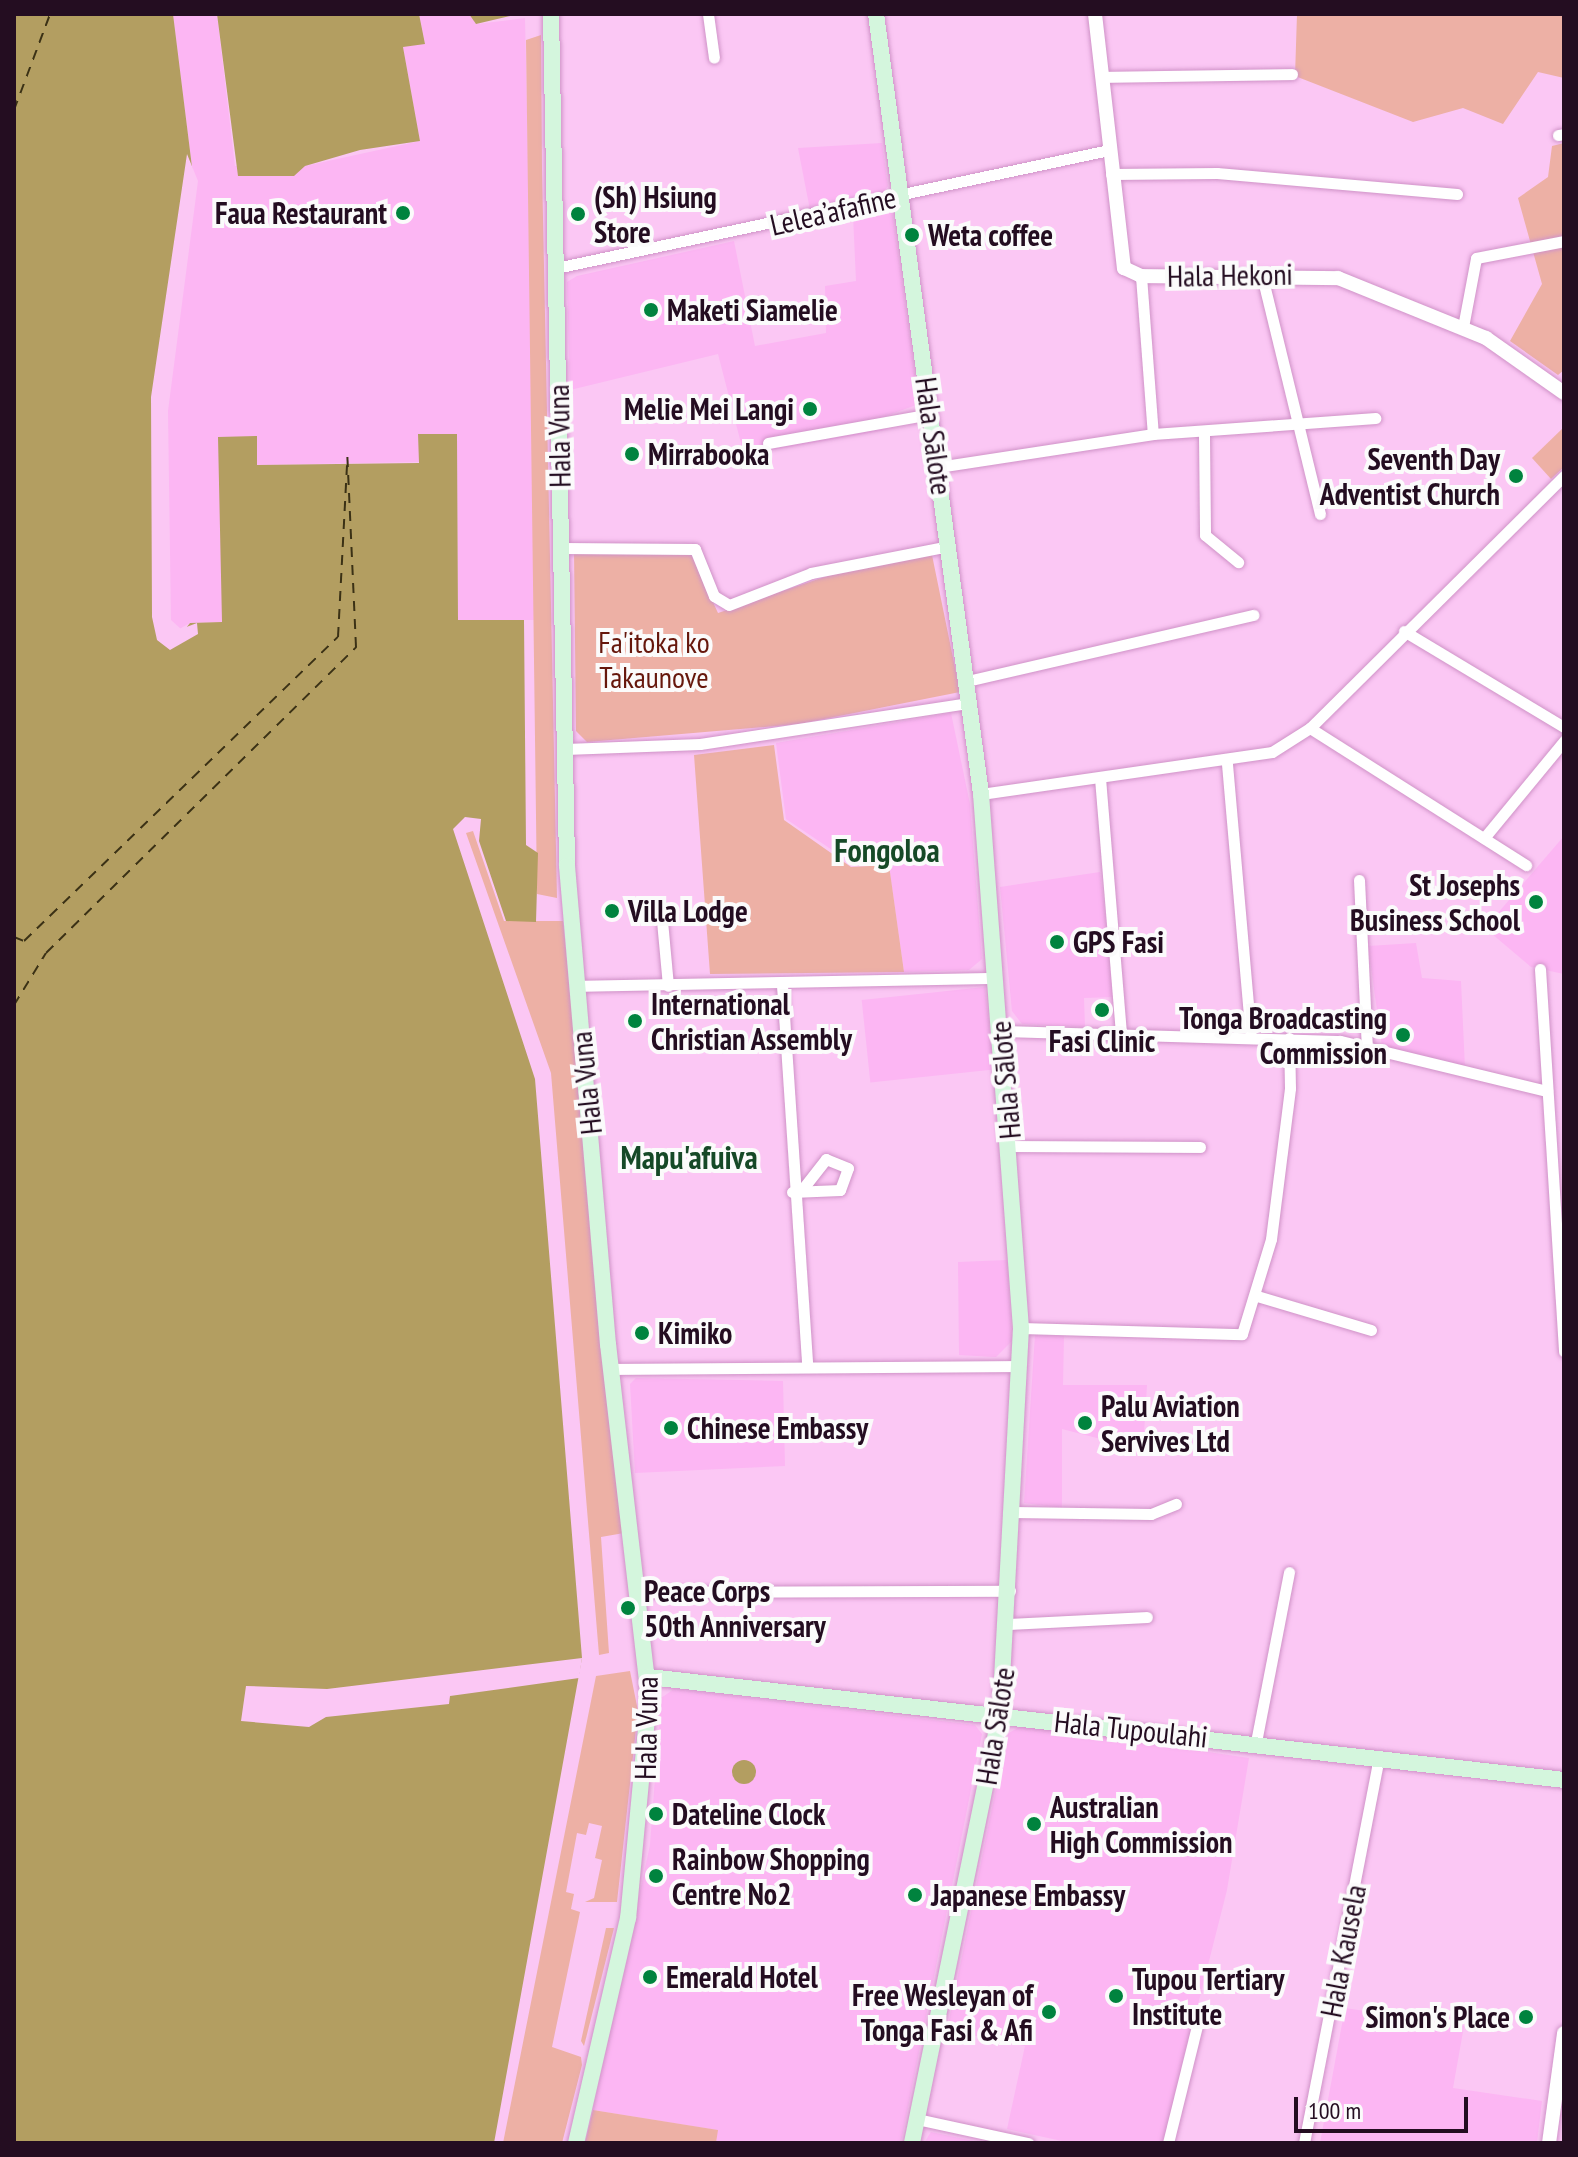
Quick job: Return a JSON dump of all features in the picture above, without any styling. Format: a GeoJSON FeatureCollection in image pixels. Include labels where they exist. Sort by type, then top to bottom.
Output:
{"type":"FeatureCollection","features":[{"type":"Feature","properties":{"kind":"main road","name":"Hala Vuna"},"geometry":{"type":"LineString","coordinates":[[551,14],[565,749],[576,986],[611,1369],[649,1677],[633,1889],[576,2143]]}},
{"type":"Feature","properties":{"kind":"main road","name":"Hala Sālote"},"geometry":{"type":"LineString","coordinates":[[876,14],[981,794],[1011,1146],[1021,1328],[1009,1624],[1000,1714],[912,2143]]}},
{"type":"Feature","properties":{"kind":"main road","name":"Hala Tupoulahi"},"geometry":{"type":"LineString","coordinates":[[649,1677],[1256,1742],[1564,1780]]}},
{"type":"Feature","properties":{"kind":"street"},"geometry":{"type":"LineString","coordinates":[[708,14],[714,58]]}},
{"type":"Feature","properties":{"kind":"street","name":"Hala Hekoni"},"geometry":{"type":"LineString","coordinates":[[1095,14],[1119,259],[1141,276],[1338,278],[1463,327],[1564,393]]}},
{"type":"Feature","properties":{"kind":"street"},"geometry":{"type":"LineString","coordinates":[[1102,77],[1292,74]]}},
{"type":"Feature","properties":{"kind":"street","name":"Lelea’afafine"},"geometry":{"type":"LineString","coordinates":[[556,268],[1109,150]]}},
{"type":"Feature","properties":{"kind":"street"},"geometry":{"type":"LineString","coordinates":[[1111,174],[1217,173],[1457,194]]}},
{"type":"Feature","properties":{"kind":"street"},"geometry":{"type":"LineString","coordinates":[[1463,327],[1476,258],[1564,241]]}},
{"type":"Feature","properties":{"kind":"street"},"geometry":{"type":"LineString","coordinates":[[1141,276],[1153,434]]}},
{"type":"Feature","properties":{"kind":"street"},"geometry":{"type":"LineString","coordinates":[[1262,276],[1320,514]]}},
{"type":"Feature","properties":{"kind":"street"},"geometry":{"type":"LineString","coordinates":[[768,443],[931,414]]}},
{"type":"Feature","properties":{"kind":"street"},"geometry":{"type":"LineString","coordinates":[[938,467],[1153,434],[1204,435],[1375,418]]}},
{"type":"Feature","properties":{"kind":"street"},"geometry":{"type":"LineString","coordinates":[[1204,435],[1205,535],[1238,562]]}},
{"type":"Feature","properties":{"kind":"street"},"geometry":{"type":"LineString","coordinates":[[981,794],[1227,764],[1272,752],[1310,728],[1404,631],[1564,476]]}},
{"type":"Feature","properties":{"kind":"street"},"geometry":{"type":"LineString","coordinates":[[562,548],[695,549],[714,596],[729,605],[811,573],[948,546]]}},
{"type":"Feature","properties":{"kind":"street"},"geometry":{"type":"LineString","coordinates":[[967,681],[1253,615]]}},
{"type":"Feature","properties":{"kind":"street"},"geometry":{"type":"LineString","coordinates":[[1404,631],[1564,727]]}},
{"type":"Feature","properties":{"kind":"street"},"geometry":{"type":"LineString","coordinates":[[565,749],[700,744],[969,703]]}},
{"type":"Feature","properties":{"kind":"street"},"geometry":{"type":"LineString","coordinates":[[1310,728],[1526,865]]}},
{"type":"Feature","properties":{"kind":"street"},"geometry":{"type":"LineString","coordinates":[[1484,838],[1564,741]]}},
{"type":"Feature","properties":{"kind":"street"},"geometry":{"type":"LineString","coordinates":[[1227,764],[1251,1037]]}},
{"type":"Feature","properties":{"kind":"street"},"geometry":{"type":"LineString","coordinates":[[1100,778],[1121,1036]]}},
{"type":"Feature","properties":{"kind":"street"},"geometry":{"type":"LineString","coordinates":[[1359,880],[1367,1049]]}},
{"type":"Feature","properties":{"kind":"street"},"geometry":{"type":"LineString","coordinates":[[661,910],[668,986]]}},
{"type":"Feature","properties":{"kind":"street"},"geometry":{"type":"LineString","coordinates":[[1540,969],[1564,1351]]}},
{"type":"Feature","properties":{"kind":"street"},"geometry":{"type":"LineString","coordinates":[[576,986],[782,985],[996,978]]}},
{"type":"Feature","properties":{"kind":"street"},"geometry":{"type":"LineString","coordinates":[[782,985],[807,1366]]}},
{"type":"Feature","properties":{"kind":"street"},"geometry":{"type":"LineString","coordinates":[[1001,1031],[1289,1038],[1367,1049],[1547,1091]]}},
{"type":"Feature","properties":{"kind":"street"},"geometry":{"type":"LineString","coordinates":[[1021,1328],[1223,1339],[1242,1334],[1257,1296],[1290,1088],[1289,1038]]}},
{"type":"Feature","properties":{"kind":"street"},"geometry":{"type":"LineString","coordinates":[[1011,1146],[1200,1147]]}},
{"type":"Feature","properties":{"kind":"street"},"geometry":{"type":"LineString","coordinates":[[1257,1296],[1371,1330]]}},
{"type":"Feature","properties":{"kind":"street"},"geometry":{"type":"LineString","coordinates":[[611,1369],[1018,1366]]}},
{"type":"Feature","properties":{"kind":"street"},"geometry":{"type":"LineString","coordinates":[[1012,1512],[1151,1514],[1176,1504]]}},
{"type":"Feature","properties":{"kind":"street"},"geometry":{"type":"LineString","coordinates":[[1256,1742],[1289,1572]]}},
{"type":"Feature","properties":{"kind":"street"},"geometry":{"type":"LineString","coordinates":[[639,1592],[1010,1591]]}},
{"type":"Feature","properties":{"kind":"street"},"geometry":{"type":"LineString","coordinates":[[1009,1624],[1147,1617]]}},
{"type":"Feature","properties":{"kind":"street","name":"Hala Kausela"},"geometry":{"type":"LineString","coordinates":[[1304,2143],[1379,1758]]}},
{"type":"Feature","properties":{"kind":"street"},"geometry":{"type":"LineString","coordinates":[[1168,2143],[1197,2026]]}},
{"type":"Feature","properties":{"kind":"street"},"geometry":{"type":"LineString","coordinates":[[1549,2143],[1564,2033]]}},
{"type":"Feature","properties":{"kind":"street"},"geometry":{"type":"LineString","coordinates":[[917,2119],[1028,2143]]}},
{"type":"Feature","properties":{"kind":"shaded area"},"geometry":{"type":"Polygon","coordinates":[[[14,14],[173,14],[193,175],[168,369],[168,627],[182,633],[190,623],[222,622],[218,437],[257,436],[257,465],[419,463],[418,434],[457,434],[458,620],[524,620],[526,845],[538,853],[536,922],[506,921],[479,841],[481,819],[465,817],[453,829],[535,1079],[582,1658],[494,2143],[14,2143],[14,14]]]}},
{"type":"Feature","properties":{"kind":"shaded area"},"geometry":{"type":"Polygon","coordinates":[[[173,14],[217,14],[235,166],[305,166],[420,141],[403,47],[425,43],[419,14],[469,14],[477,24],[525,18],[538,620],[458,620],[457,434],[419,434],[420,462],[256,465],[222,622],[190,623],[174,632],[167,620],[164,411],[193,175],[173,14]]]}},
{"type":"Feature","properties":{"kind":"shaded area"},"geometry":{"type":"Polygon","coordinates":[[[217,14],[419,14],[425,44],[403,47],[420,141],[360,150],[305,166],[294,176],[238,176],[217,14]]]}},
{"type":"Feature","properties":{"kind":"shaded area"},"geometry":{"type":"Polygon","coordinates":[[[469,14],[519,14],[476,24],[469,14]]]}},
{"type":"Feature","properties":{"kind":"shaded area"},"geometry":{"type":"Polygon","coordinates":[[[882,143],[888,186],[880,196],[810,210],[798,148],[882,143]]]}},
{"type":"Feature","properties":{"kind":"shaded area"},"geometry":{"type":"Polygon","coordinates":[[[885,206],[892,210],[919,404],[883,417],[886,430],[744,455],[718,354],[570,390],[567,282],[577,276],[734,241],[755,346],[826,333],[825,286],[856,281],[853,215],[885,206]]]}},
{"type":"Feature","properties":{"kind":"shaded area"},"geometry":{"type":"Polygon","coordinates":[[[951,713],[970,804],[982,959],[969,970],[904,972],[889,866],[853,864],[786,819],[776,743],[951,713]]]}},
{"type":"Feature","properties":{"kind":"shaded area","name":"St Josephs Business School"},"geometry":{"type":"Polygon","coordinates":[[[1564,836],[1564,974],[1531,967],[1485,928],[1564,836]]]}},
{"type":"Feature","properties":{"kind":"shaded area","name":"GPS Fasi"},"geometry":{"type":"Polygon","coordinates":[[[1100,872],[1115,997],[1084,998],[1085,1027],[1022,1024],[1012,1011],[1000,887],[1100,872]]]}},
{"type":"Feature","properties":{"kind":"shaded area"},"geometry":{"type":"Polygon","coordinates":[[[1416,943],[1422,978],[1461,981],[1465,1068],[1382,1046],[1368,946],[1416,943]]]}},
{"type":"Feature","properties":{"kind":"shaded area"},"geometry":{"type":"Polygon","coordinates":[[[985,987],[994,1070],[870,1083],[862,1000],[985,987]]]}},
{"type":"Feature","properties":{"kind":"shaded area"},"geometry":{"type":"Polygon","coordinates":[[[1007,1260],[1012,1341],[996,1357],[959,1355],[958,1262],[1007,1260]]]}},
{"type":"Feature","properties":{"kind":"shaded area"},"geometry":{"type":"Polygon","coordinates":[[[1035,1335],[1064,1336],[1063,1385],[1147,1385],[1143,1450],[1062,1429],[1062,1508],[1024,1503],[1035,1335]]]}},
{"type":"Feature","properties":{"kind":"shaded area"},"geometry":{"type":"Polygon","coordinates":[[[636,1378],[783,1381],[785,1466],[635,1473],[630,1384],[636,1378]]]}},
{"type":"Feature","properties":{"kind":"shaded area"},"geometry":{"type":"Polygon","coordinates":[[[674,1689],[975,1725],[982,1734],[901,2143],[716,2143],[717,2130],[593,2110],[650,1845],[661,1698],[674,1689]]]}},
{"type":"Feature","properties":{"kind":"shaded area"},"geometry":{"type":"Polygon","coordinates":[[[1023,1725],[1249,1758],[1227,1890],[1163,2143],[1071,2143],[1007,2129],[1025,2046],[947,2030],[1007,1734],[1023,1725]]]}},
{"type":"Feature","properties":{"kind":"shaded area"},"geometry":{"type":"Polygon","coordinates":[[[744,1760],[753,1763],[756,1772],[753,1781],[744,1784],[735,1781],[732,1772],[735,1763],[744,1760]]]}},
{"type":"Feature","properties":{"kind":"shaded area"},"geometry":{"type":"Polygon","coordinates":[[[1345,2008],[1464,2026],[1453,2088],[1542,2101],[1537,2143],[1320,2143],[1345,2008]]]}},
{"type":"Feature","properties":{"kind":"shaded area"},"geometry":{"type":"Polygon","coordinates":[[[931,2132],[983,2143],[924,2143],[931,2132]]]}},
{"type":"Feature","properties":{"kind":"green space"},"geometry":{"type":"Polygon","coordinates":[[[1297,14],[1564,14],[1564,78],[1538,72],[1503,124],[1463,108],[1413,122],[1295,76],[1297,14]]]}},
{"type":"Feature","properties":{"kind":"green space"},"geometry":{"type":"Polygon","coordinates":[[[541,35],[557,898],[537,894],[526,40],[541,35]]]}},
{"type":"Feature","properties":{"kind":"green space"},"geometry":{"type":"Polygon","coordinates":[[[1564,143],[1564,370],[1558,375],[1510,341],[1542,284],[1518,198],[1548,177],[1552,146],[1564,143]]]}},
{"type":"Feature","properties":{"kind":"green space"},"geometry":{"type":"Polygon","coordinates":[[[1564,427],[1564,467],[1551,479],[1532,458],[1564,427]]]}},
{"type":"Feature","properties":{"kind":"green space","name":"Fa'itoka ko Takaunove"},"geometry":{"type":"Polygon","coordinates":[[[689,550],[718,613],[848,569],[932,555],[960,692],[799,724],[587,742],[576,731],[574,551],[689,550]]]}},
{"type":"Feature","properties":{"kind":"green space"},"geometry":{"type":"Polygon","coordinates":[[[774,745],[784,820],[851,867],[889,865],[904,972],[710,974],[694,755],[774,745]]]}},
{"type":"Feature","properties":{"kind":"green space"},"geometry":{"type":"Polygon","coordinates":[[[473,831],[504,921],[563,921],[624,1533],[601,1537],[609,1653],[599,1655],[551,1073],[466,833],[473,831]]]}},
{"type":"Feature","properties":{"kind":"green space"},"geometry":{"type":"Polygon","coordinates":[[[630,1671],[638,1711],[617,1902],[585,1902],[594,1898],[602,1860],[595,1858],[602,1826],[589,1823],[586,1835],[577,1833],[566,1892],[574,1894],[571,1909],[580,1912],[552,2047],[581,2057],[582,2065],[562,2143],[503,2143],[596,1676],[630,1671]]]}},
{"type":"Feature","properties":{"kind":"green space"},"geometry":{"type":"Polygon","coordinates":[[[606,1928],[614,1928],[584,2046],[581,2041],[606,1928]]]}},
{"type":"Feature","properties":{"kind":"green space"},"geometry":{"type":"Polygon","coordinates":[[[593,2110],[718,2130],[716,2143],[585,2143],[593,2110]]]}},
{"type":"Feature","properties":{"kind":"pier"},"geometry":{"type":"Polygon","coordinates":[[[187,154],[198,181],[168,411],[171,620],[181,629],[197,623],[198,634],[170,650],[157,640],[152,617],[151,397],[187,154]]]}},
{"type":"Feature","properties":{"kind":"pier"},"geometry":{"type":"Polygon","coordinates":[[[582,1658],[579,1678],[450,1696],[449,1704],[326,1717],[309,1727],[241,1721],[246,1686],[327,1689],[582,1658]]]}},
{"type":"Feature","properties":{"kind":"ferry route"},"geometry":{"type":"LineString","coordinates":[[14,110],[50,14]]}},
{"type":"Feature","properties":{"kind":"ferry route"},"geometry":{"type":"LineString","coordinates":[[14,1005],[46,953],[356,647],[347,452]]}},
{"type":"Feature","properties":{"kind":"ferry route"},"geometry":{"type":"LineString","coordinates":[[14,937],[24,941],[338,637],[347,465]]}},
{"type":"Feature","properties":{"kind":"place","name":"Faua Restaurant"},"geometry":{"type":"Point","coordinates":[403,213]}},
{"type":"Feature","properties":{"kind":"place","name":"(Sh) Hsiung Store"},"geometry":{"type":"Point","coordinates":[578,214]}},
{"type":"Feature","properties":{"kind":"place","name":"Weta coffee"},"geometry":{"type":"Point","coordinates":[912,235]}},
{"type":"Feature","properties":{"kind":"place","name":"Maketi Siamelie"},"geometry":{"type":"Point","coordinates":[651,310]}},
{"type":"Feature","properties":{"kind":"place","name":"Melie Mei Langi"},"geometry":{"type":"Point","coordinates":[810,409]}},
{"type":"Feature","properties":{"kind":"place","name":"Mirrabooka"},"geometry":{"type":"Point","coordinates":[632,454]}},
{"type":"Feature","properties":{"kind":"place","name":"Seventh Day Adventist Church"},"geometry":{"type":"Point","coordinates":[1516,476]}},
{"type":"Feature","properties":{"kind":"place","name":"St Josephs Business School"},"geometry":{"type":"Point","coordinates":[1536,902]}},
{"type":"Feature","properties":{"kind":"place","name":"Villa Lodge"},"geometry":{"type":"Point","coordinates":[612,911]}},
{"type":"Feature","properties":{"kind":"place","name":"GPS Fasi"},"geometry":{"type":"Point","coordinates":[1057,942]}},
{"type":"Feature","properties":{"kind":"place","name":"Fasi Clinic"},"geometry":{"type":"Point","coordinates":[1102,1010]}},
{"type":"Feature","properties":{"kind":"place","name":"International Christian Assembly"},"geometry":{"type":"Point","coordinates":[635,1021]}},
{"type":"Feature","properties":{"kind":"place","name":"Tonga Broadcasting Commission"},"geometry":{"type":"Point","coordinates":[1403,1035]}},
{"type":"Feature","properties":{"kind":"place","name":"Kimiko"},"geometry":{"type":"Point","coordinates":[642,1333]}},
{"type":"Feature","properties":{"kind":"place","name":"Palu Aviation Servives Ltd"},"geometry":{"type":"Point","coordinates":[1085,1423]}},
{"type":"Feature","properties":{"kind":"place","name":"Chinese Embassy"},"geometry":{"type":"Point","coordinates":[671,1428]}},
{"type":"Feature","properties":{"kind":"place","name":"Peace Corps 50th Anniversary"},"geometry":{"type":"Point","coordinates":[628,1608]}},
{"type":"Feature","properties":{"kind":"place","name":"Dateline Clock"},"geometry":{"type":"Point","coordinates":[656,1814]}},
{"type":"Feature","properties":{"kind":"place","name":"Australian High Commission"},"geometry":{"type":"Point","coordinates":[1034,1824]}},
{"type":"Feature","properties":{"kind":"place","name":"Rainbow Shopping Centre No2"},"geometry":{"type":"Point","coordinates":[656,1876]}},
{"type":"Feature","properties":{"kind":"place","name":"Japanese Embassy"},"geometry":{"type":"Point","coordinates":[915,1895]}},
{"type":"Feature","properties":{"kind":"place","name":"Emerald Hotel"},"geometry":{"type":"Point","coordinates":[650,1977]}},
{"type":"Feature","properties":{"kind":"place","name":"Tupou Tertiary Institute"},"geometry":{"type":"Point","coordinates":[1116,1996]}},
{"type":"Feature","properties":{"kind":"place","name":"Free Wesleyan of Tonga Fasi & Afi"},"geometry":{"type":"Point","coordinates":[1049,2012]}},
{"type":"Feature","properties":{"kind":"place","name":"Simon's Place"},"geometry":{"type":"Point","coordinates":[1526,2017]}},
{"type":"Feature","properties":{"kind":"district","name":"Fongoloa"},"geometry":{"type":"Point","coordinates":[887,850]}},
{"type":"Feature","properties":{"kind":"district","name":"Mapu'afuiva"},"geometry":{"type":"Point","coordinates":[689,1157]}}]}
